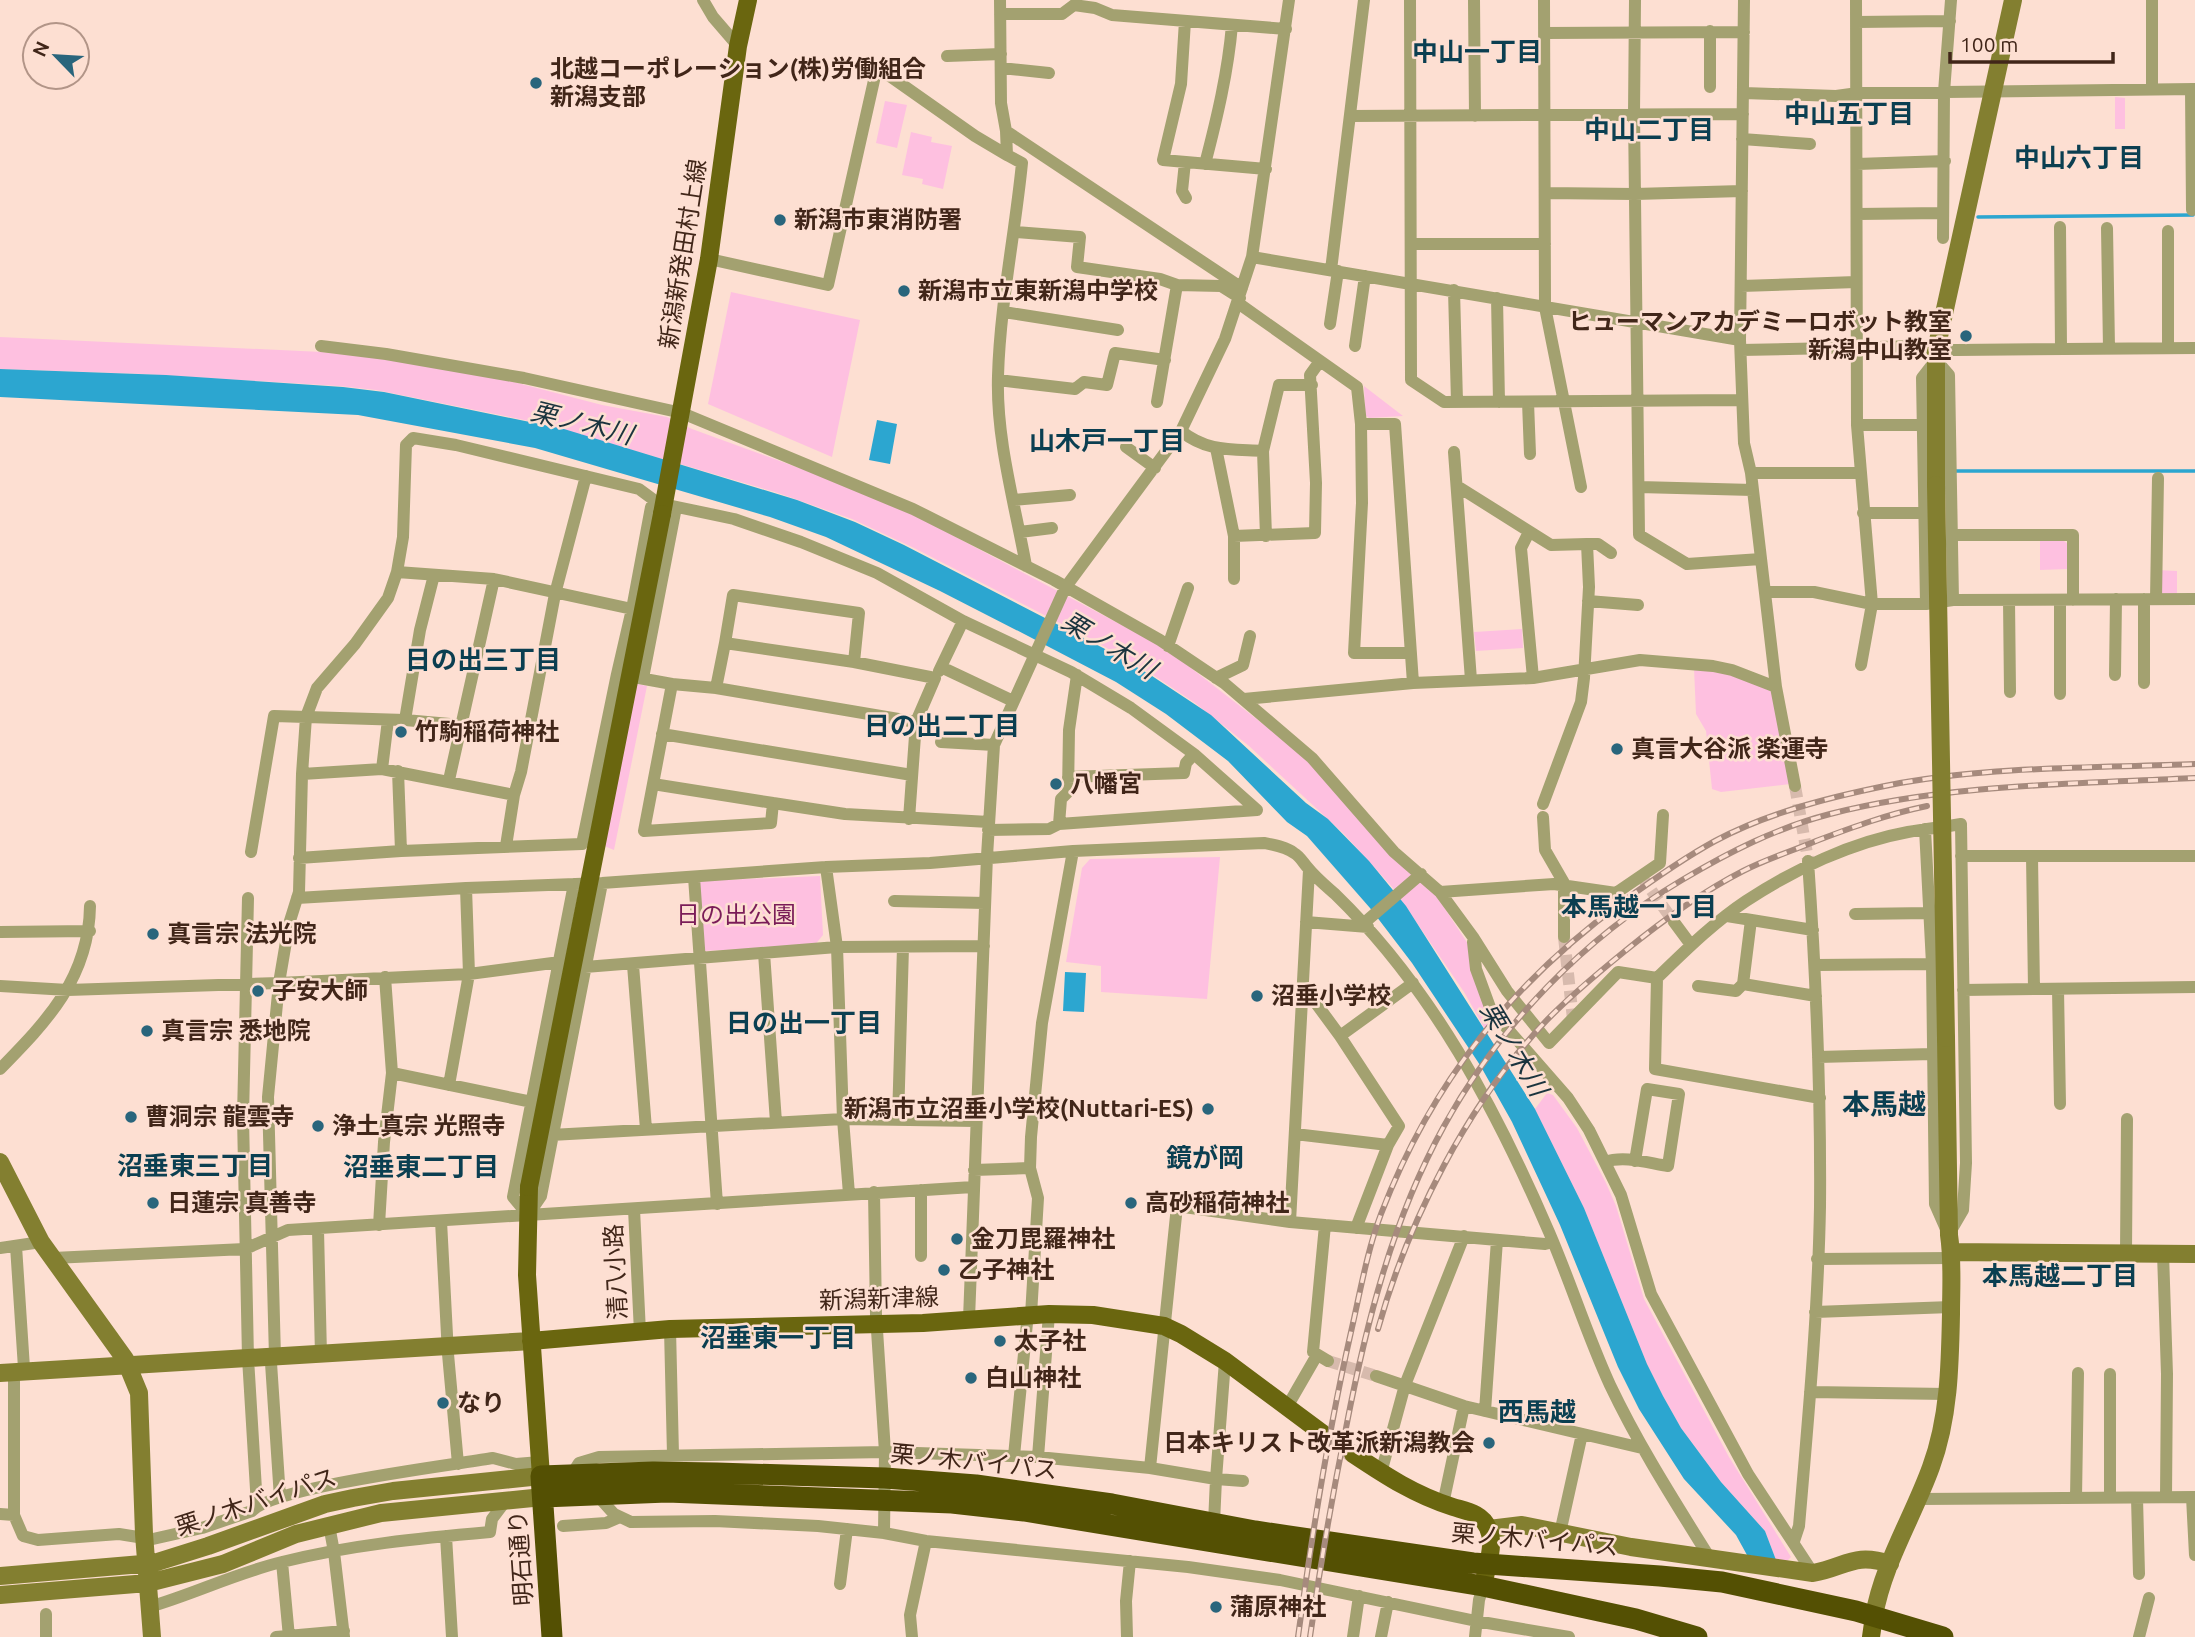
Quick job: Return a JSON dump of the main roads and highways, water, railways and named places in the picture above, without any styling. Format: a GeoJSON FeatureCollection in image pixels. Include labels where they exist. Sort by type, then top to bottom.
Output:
{"type":"FeatureCollection","features":[{"type":"Feature","properties":{"kind":"highway","name":"栗ノ木バイパス"},"geometry":{"type":"LineString","coordinates":[[542,1478],[572,1474],[717,1473],[885,1489],[1483,1586],[1636,1619],[1697,1637]]}},
{"type":"Feature","properties":{"kind":"highway","name":"栗ノ木バイパス"},"geometry":{"type":"LineString","coordinates":[[542,1478],[597,1495],[885,1489],[1023,1490],[1214,1523],[1487,1564],[1722,1582],[1873,1626],[1943,1637]]}},
{"type":"Feature","properties":{"kind":"highway","name":"明石通り"},"geometry":{"type":"LineString","coordinates":[[542,1478],[552,1637]]}},
{"type":"Feature","properties":{"kind":"main road","name":"新潟新発田村上線"},"geometry":{"type":"LineString","coordinates":[[542,1478],[527,1275],[529,1187],[665,505],[709,259],[738,46],[748,0]]}},
{"type":"Feature","properties":{"kind":"main road","name":"新潟新津線"},"geometry":{"type":"LineString","coordinates":[[531,1341],[670,1329],[876,1325],[969,1319],[1029,1319],[1049,1314],[1093,1315],[1164,1326],[1225,1361],[1322,1433]]}},
{"type":"Feature","properties":{"kind":"main road"},"geometry":{"type":"LineString","coordinates":[[1353,1454],[1396,1483],[1443,1504],[1478,1515],[1489,1529],[1491,1546],[1483,1586]]}},
{"type":"Feature","properties":{"kind":"water"},"geometry":{"type":"Polygon","coordinates":[[[0,369],[166,375],[343,387],[384,392],[564,429],[797,500],[855,522],[1105,649],[1211,715],[1306,803],[1328,819],[1369,861],[1406,906],[1535,1109],[1584,1208],[1647,1364],[1681,1428],[1721,1482],[1765,1531],[1776,1560],[1747,1555],[1736,1535],[1684,1479],[1639,1409],[1618,1367],[1560,1225],[1512,1122],[1480,1065],[1412,963],[1370,908],[1307,836],[1287,822],[1228,761],[1166,714],[1116,682],[940,591],[826,537],[770,517],[535,448],[358,415],[0,397],[0,369]]]}},
{"type":"Feature","properties":{"kind":"water"},"geometry":{"type":"Polygon","coordinates":[[[877,420],[897,424],[890,464],[869,460],[877,420]]]}},
{"type":"Feature","properties":{"kind":"water"},"geometry":{"type":"Polygon","coordinates":[[[1065,972],[1086,973],[1084,1012],[1063,1011],[1065,972]]]}},
{"type":"Feature","properties":{"kind":"waterway"},"geometry":{"type":"LineString","coordinates":[[1978,217],[2193,215]]}},
{"type":"Feature","properties":{"kind":"waterway"},"geometry":{"type":"LineString","coordinates":[[1953,471],[2195,471]]}},
{"type":"Feature","properties":{"kind":"tunnel"},"geometry":{"type":"LineString","coordinates":[[1795,786],[1808,859]]}},
{"type":"Feature","properties":{"kind":"tunnel"},"geometry":{"type":"LineString","coordinates":[[1641,876],[1674,922]]}},
{"type":"Feature","properties":{"kind":"tunnel"},"geometry":{"type":"LineString","coordinates":[[1564,937],[1573,1019]]}},
{"type":"Feature","properties":{"kind":"tunnel"},"geometry":{"type":"LineString","coordinates":[[1328,1361],[1376,1376]]}},
{"type":"Feature","properties":{"kind":"tunnel"},"geometry":{"type":"LineString","coordinates":[[1322,1433],[1353,1454]]}},
{"type":"Feature","properties":{"kind":"railway"},"geometry":{"type":"LineString","coordinates":[[1298,1637],[1335,1408],[1364,1272],[1381,1214],[1401,1166],[1451,1078],[1480,1038],[1546,965],[1625,900],[1692,854],[1736,830],[1805,805],[1900,783],[1973,773],[2195,764]]}},
{"type":"Feature","properties":{"kind":"railway"},"geometry":{"type":"LineString","coordinates":[[1310,1637],[1331,1506],[1362,1350],[1395,1235],[1426,1162],[1466,1089],[1491,1054],[1547,987],[1578,957],[1646,903],[1717,860],[1791,826],[1875,804],[1965,791],[2195,778]]}},
{"type":"Feature","properties":{"kind":"railway"},"geometry":{"type":"LineString","coordinates":[[1378,1329],[1406,1247],[1444,1165],[1491,1089],[1546,1021],[1653,929],[1727,880],[1761,863],[1843,831],[1927,806]]}},
{"type":"Feature","properties":{"kind":"place","name":"北越コーポレーション(株)労働組合 新潟支部"},"geometry":{"type":"Point","coordinates":[536,83]}},
{"type":"Feature","properties":{"kind":"place","name":"新潟市東消防署"},"geometry":{"type":"Point","coordinates":[780,220]}},
{"type":"Feature","properties":{"kind":"place","name":"新潟市立東新潟中学校"},"geometry":{"type":"Point","coordinates":[904,291]}},
{"type":"Feature","properties":{"kind":"place","name":"ヒューマンアカデミーロボット教室 新潟中山教室"},"geometry":{"type":"Point","coordinates":[1966,336]}},
{"type":"Feature","properties":{"kind":"place","name":"竹駒稲荷神社"},"geometry":{"type":"Point","coordinates":[401,732]}},
{"type":"Feature","properties":{"kind":"place","name":"真言大谷派 楽運寺"},"geometry":{"type":"Point","coordinates":[1617,749]}},
{"type":"Feature","properties":{"kind":"place","name":"八幡宮"},"geometry":{"type":"Point","coordinates":[1056,784]}},
{"type":"Feature","properties":{"kind":"place","name":"真言宗 法光院"},"geometry":{"type":"Point","coordinates":[153,934]}},
{"type":"Feature","properties":{"kind":"place","name":"子安大師"},"geometry":{"type":"Point","coordinates":[258,991]}},
{"type":"Feature","properties":{"kind":"place","name":"沼垂小学校"},"geometry":{"type":"Point","coordinates":[1257,996]}},
{"type":"Feature","properties":{"kind":"place","name":"真言宗 悉地院"},"geometry":{"type":"Point","coordinates":[147,1031]}},
{"type":"Feature","properties":{"kind":"place","name":"新潟市立沼垂小学校(Nuttari-ES)"},"geometry":{"type":"Point","coordinates":[1208,1109]}},
{"type":"Feature","properties":{"kind":"place","name":"曹洞宗 龍雲寺"},"geometry":{"type":"Point","coordinates":[131,1117]}},
{"type":"Feature","properties":{"kind":"place","name":"浄土真宗 光照寺"},"geometry":{"type":"Point","coordinates":[318,1126]}},
{"type":"Feature","properties":{"kind":"place","name":"日蓮宗 真善寺"},"geometry":{"type":"Point","coordinates":[153,1203]}},
{"type":"Feature","properties":{"kind":"place","name":"高砂稲荷神社"},"geometry":{"type":"Point","coordinates":[1131,1203]}},
{"type":"Feature","properties":{"kind":"place","name":"金刀毘羅神社"},"geometry":{"type":"Point","coordinates":[957,1239]}},
{"type":"Feature","properties":{"kind":"place","name":"乙子神社"},"geometry":{"type":"Point","coordinates":[944,1270]}},
{"type":"Feature","properties":{"kind":"place","name":"太子社"},"geometry":{"type":"Point","coordinates":[1000,1341]}},
{"type":"Feature","properties":{"kind":"place","name":"白山神社"},"geometry":{"type":"Point","coordinates":[971,1378]}},
{"type":"Feature","properties":{"kind":"place","name":"なり"},"geometry":{"type":"Point","coordinates":[443,1403]}},
{"type":"Feature","properties":{"kind":"place","name":"日本キリスト改革派新潟教会"},"geometry":{"type":"Point","coordinates":[1489,1443]}},
{"type":"Feature","properties":{"kind":"place","name":"蒲原神社"},"geometry":{"type":"Point","coordinates":[1216,1607]}},
{"type":"Feature","properties":{"kind":"district","name":"中山一丁目"},"geometry":{"type":"Point","coordinates":[1477,52]}},
{"type":"Feature","properties":{"kind":"district","name":"中山五丁目"},"geometry":{"type":"Point","coordinates":[1849,114]}},
{"type":"Feature","properties":{"kind":"district","name":"中山二丁目"},"geometry":{"type":"Point","coordinates":[1649,130]}},
{"type":"Feature","properties":{"kind":"district","name":"中山六丁目"},"geometry":{"type":"Point","coordinates":[2079,158]}},
{"type":"Feature","properties":{"kind":"district","name":"山木戸一丁目"},"geometry":{"type":"Point","coordinates":[1107,441]}},
{"type":"Feature","properties":{"kind":"district","name":"日の出三丁目"},"geometry":{"type":"Point","coordinates":[483,660]}},
{"type":"Feature","properties":{"kind":"district","name":"日の出二丁目"},"geometry":{"type":"Point","coordinates":[942,726]}},
{"type":"Feature","properties":{"kind":"district","name":"本馬越一丁目"},"geometry":{"type":"Point","coordinates":[1639,907]}},
{"type":"Feature","properties":{"kind":"district","name":"日の出一丁目"},"geometry":{"type":"Point","coordinates":[804,1023]}},
{"type":"Feature","properties":{"kind":"district","name":"本馬越"},"geometry":{"type":"Point","coordinates":[1884,1104]}},
{"type":"Feature","properties":{"kind":"district","name":"鏡が岡"},"geometry":{"type":"Point","coordinates":[1205,1158]}},
{"type":"Feature","properties":{"kind":"district","name":"沼垂東三丁目"},"geometry":{"type":"Point","coordinates":[195,1166]}},
{"type":"Feature","properties":{"kind":"district","name":"沼垂東二丁目"},"geometry":{"type":"Point","coordinates":[421,1167]}},
{"type":"Feature","properties":{"kind":"district","name":"本馬越二丁目"},"geometry":{"type":"Point","coordinates":[2060,1276]}},
{"type":"Feature","properties":{"kind":"district","name":"沼垂東一丁目"},"geometry":{"type":"Point","coordinates":[778,1338]}},
{"type":"Feature","properties":{"kind":"district","name":"西馬越"},"geometry":{"type":"Point","coordinates":[1537,1412]}},
{"type":"Feature","properties":{"kind":"water label","name":"栗ノ木川"},"geometry":{"type":"Point","coordinates":[582,423]}},
{"type":"Feature","properties":{"kind":"water label","name":"栗ノ木川"},"geometry":{"type":"Point","coordinates":[1109,645]}},
{"type":"Feature","properties":{"kind":"water label","name":"栗ノ木川"},"geometry":{"type":"Point","coordinates":[1514,1049]}},
{"type":"Feature","properties":{"kind":"park label","name":"日の出公園"},"geometry":{"type":"Point","coordinates":[736,915]}}]}
